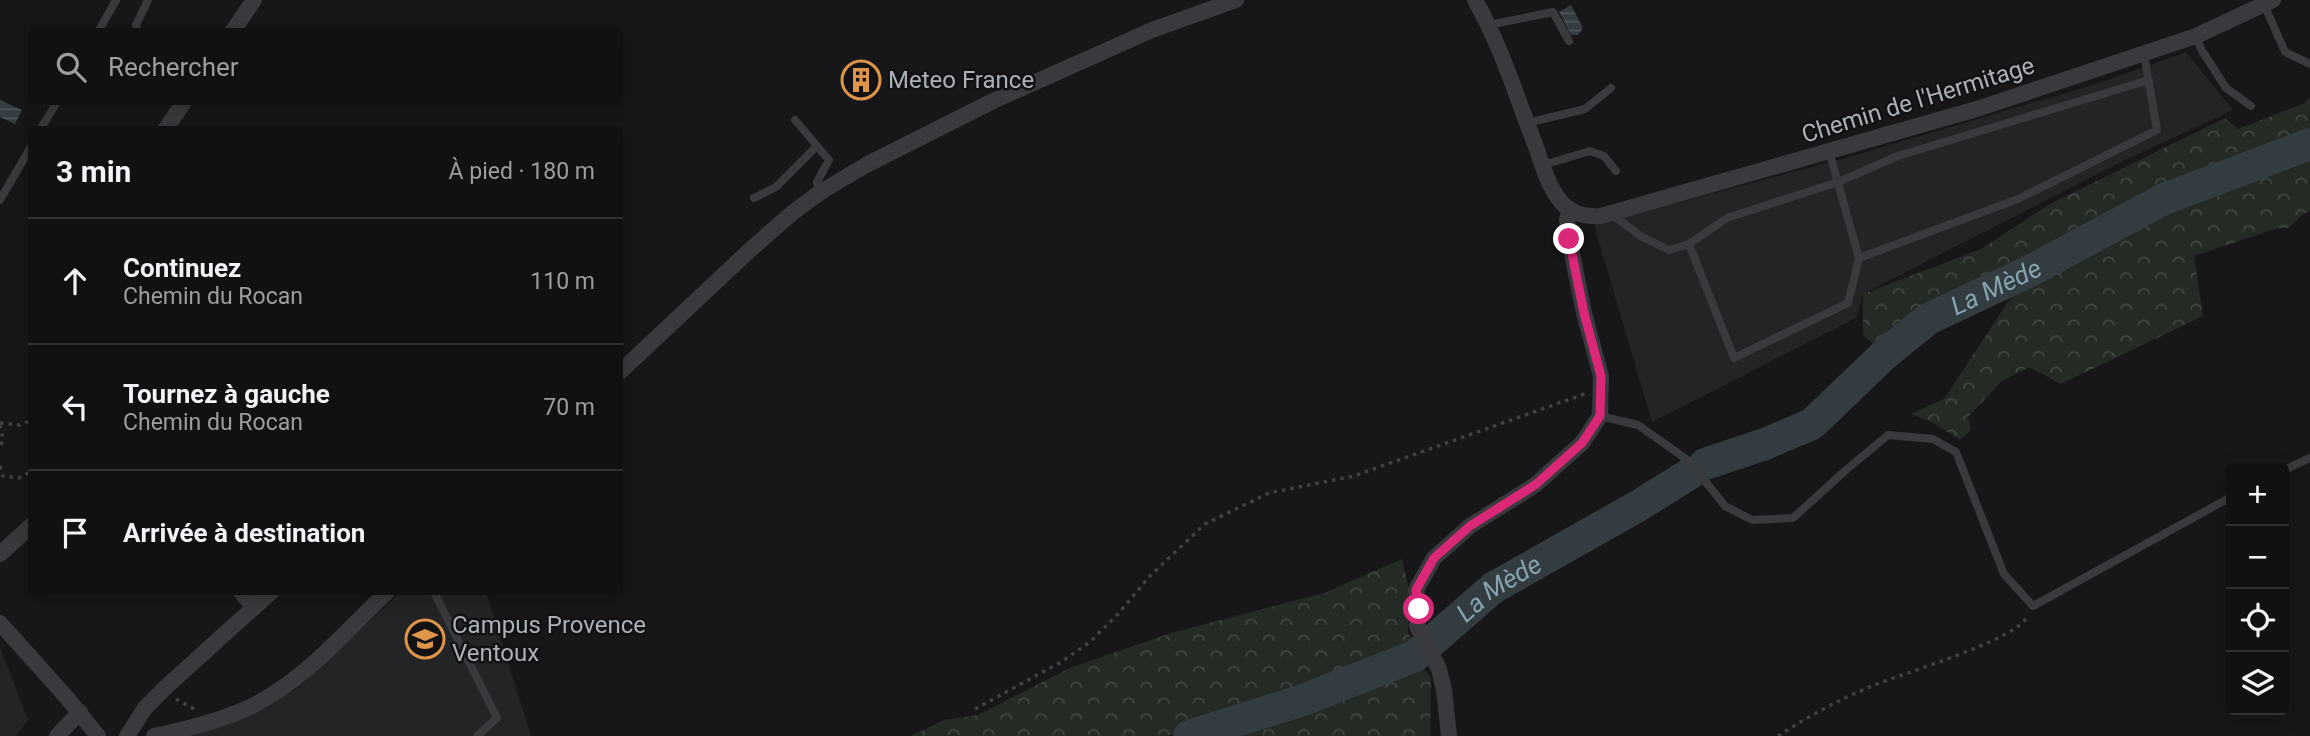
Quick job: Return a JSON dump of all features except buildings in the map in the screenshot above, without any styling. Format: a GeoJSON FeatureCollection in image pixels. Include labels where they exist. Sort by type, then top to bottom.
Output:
{"type":"FeatureCollection","features":[{"type":"Feature","properties":{"kind":"street"},"geometry":{"type":"LineString","coordinates":[[235,28],[254,0]]}},
{"type":"Feature","properties":{"kind":"street"},"geometry":{"type":"LineString","coordinates":[[623,369],[791,214],[866,165],[993,101],[1152,30],[1236,0]]}},
{"type":"Feature","properties":{"kind":"street"},"geometry":{"type":"LineString","coordinates":[[1449,736],[1439,669],[1417,626],[1419,609],[1416,590],[1434,558],[1470,526],[1535,485],[1582,443],[1600,416],[1601,376],[1584,313],[1569,239],[1567,219],[1570,209],[1556,195],[1489,24],[1475,0]]}},
{"type":"Feature","properties":{"kind":"street","name":"Chemin de l'Hermitage"},"geometry":{"type":"LineString","coordinates":[[1570,209],[1581,215],[1591,216],[1610,213],[1980,108],[2196,36],[2269,2]]}},
{"type":"Feature","properties":{"kind":"street"},"geometry":{"type":"LineString","coordinates":[[168,126],[182,105]]}},
{"type":"Feature","properties":{"kind":"street"},"geometry":{"type":"LineString","coordinates":[[0,554],[28,529]]}},
{"type":"Feature","properties":{"kind":"street"},"geometry":{"type":"LineString","coordinates":[[243,595],[254,608]]}},
{"type":"Feature","properties":{"kind":"street"},"geometry":{"type":"LineString","coordinates":[[127,736],[145,708],[268,595]]}},
{"type":"Feature","properties":{"kind":"street"},"geometry":{"type":"LineString","coordinates":[[154,736],[188,729],[227,716],[253,706],[284,687],[312,665],[384,595]]}},
{"type":"Feature","properties":{"kind":"street"},"geometry":{"type":"LineString","coordinates":[[0,623],[80,712],[98,736]]}},
{"type":"Feature","properties":{"kind":"street"},"geometry":{"type":"LineString","coordinates":[[57,736],[80,712]]}},
{"type":"Feature","properties":{"kind":"lane"},"geometry":{"type":"LineString","coordinates":[[100,28],[116,0]]}},
{"type":"Feature","properties":{"kind":"lane"},"geometry":{"type":"LineString","coordinates":[[137,28],[148,0]]}},
{"type":"Feature","properties":{"kind":"lane"},"geometry":{"type":"LineString","coordinates":[[2269,2],[2285,51],[2310,64]]}},
{"type":"Feature","properties":{"kind":"lane"},"geometry":{"type":"LineString","coordinates":[[1489,24],[1553,12],[1569,41]]}},
{"type":"Feature","properties":{"kind":"lane"},"geometry":{"type":"LineString","coordinates":[[2196,36],[2201,49],[2226,88],[2251,106]]}},
{"type":"Feature","properties":{"kind":"lane"},"geometry":{"type":"LineString","coordinates":[[1859,258],[2018,199],[2157,130],[2144,54]]}},
{"type":"Feature","properties":{"kind":"lane"},"geometry":{"type":"LineString","coordinates":[[1610,213],[1642,237],[1669,250],[1689,244],[1727,218],[1838,182],[1898,156],[2149,80]]}},
{"type":"Feature","properties":{"kind":"lane"},"geometry":{"type":"LineString","coordinates":[[1527,123],[1585,109],[1611,88]]}},
{"type":"Feature","properties":{"kind":"lane"},"geometry":{"type":"LineString","coordinates":[[42,126],[55,105]]}},
{"type":"Feature","properties":{"kind":"lane"},"geometry":{"type":"LineString","coordinates":[[795,120],[829,160],[817,182],[819,194]]}},
{"type":"Feature","properties":{"kind":"lane"},"geometry":{"type":"LineString","coordinates":[[754,198],[776,187],[817,146]]}},
{"type":"Feature","properties":{"kind":"lane"},"geometry":{"type":"LineString","coordinates":[[1543,165],[1590,151],[1604,156],[1616,171]]}},
{"type":"Feature","properties":{"kind":"lane"},"geometry":{"type":"LineString","coordinates":[[1689,244],[1734,358],[1848,303],[1859,258],[1829,151]]}},
{"type":"Feature","properties":{"kind":"lane"},"geometry":{"type":"LineString","coordinates":[[0,200],[28,152]]}},
{"type":"Feature","properties":{"kind":"lane"},"geometry":{"type":"LineString","coordinates":[[1600,416],[1638,425],[1689,461],[1725,506],[1752,520],[1793,518],[1888,435],[1933,439],[1956,452],[2004,574],[2033,606],[2226,501]]}},
{"type":"Feature","properties":{"kind":"lane"},"geometry":{"type":"LineString","coordinates":[[2289,468],[2310,458]]}},
{"type":"Feature","properties":{"kind":"lane"},"geometry":{"type":"LineString","coordinates":[[436,595],[497,718],[477,736]]}},
{"type":"Feature","properties":{"kind":"path"},"geometry":{"type":"LineString","coordinates":[[975,709],[1061,662],[1090,642],[1150,576],[1205,524],[1269,493],[1354,475],[1586,393],[1601,385]]}},
{"type":"Feature","properties":{"kind":"path"},"geometry":{"type":"LineString","coordinates":[[0,449],[3,439],[0,424],[20,425],[28,422]]}},
{"type":"Feature","properties":{"kind":"path"},"geometry":{"type":"LineString","coordinates":[[0,466],[3,476],[19,478],[28,473]]}},
{"type":"Feature","properties":{"kind":"path"},"geometry":{"type":"LineString","coordinates":[[1778,736],[1870,687],[2000,637],[2024,624],[2033,606]]}},
{"type":"Feature","properties":{"kind":"path"},"geometry":{"type":"LineString","coordinates":[[166,687],[177,701],[197,709]]}},
{"type":"Feature","properties":{"kind":"shaded area"},"geometry":{"type":"Polygon","coordinates":[[[1571,5],[1583,28],[1578,35],[1571,35],[1559,12],[1571,5]]]}},
{"type":"Feature","properties":{"kind":"shaded area"},"geometry":{"type":"Polygon","coordinates":[[[2186,52],[2233,110],[2123,161],[1863,294],[1856,318],[1652,422],[1594,225],[1849,157],[2099,83],[2186,52]]]}},
{"type":"Feature","properties":{"kind":"shaded area"},"geometry":{"type":"Polygon","coordinates":[[[0,100],[22,110],[15,124],[0,117],[0,100]]]}},
{"type":"Feature","properties":{"kind":"shaded area","name":"Campus Provence Ventoux"},"geometry":{"type":"Polygon","coordinates":[[[398,595],[487,595],[531,736],[184,736],[231,723],[268,707],[299,687],[398,595]]]}},
{"type":"Feature","properties":{"kind":"shaded area"},"geometry":{"type":"Polygon","coordinates":[[[0,647],[28,720],[16,736],[0,736],[0,647]]]}},
{"type":"Feature","properties":{"kind":"green space"},"geometry":{"type":"Polygon","coordinates":[[[2310,97],[2310,211],[2288,228],[2278,228],[2194,256],[2203,316],[2061,384],[2029,367],[2002,381],[1968,417],[1971,430],[1960,440],[1934,423],[1911,414],[1944,399],[2027,273],[1928,319],[1885,354],[1863,335],[1863,294],[1981,249],[2050,204],[2225,118],[2238,129],[2305,103],[2310,97]]]}},
{"type":"Feature","properties":{"kind":"green space"},"geometry":{"type":"Polygon","coordinates":[[[1402,559],[1408,585],[1408,633],[1415,644],[1405,653],[1291,698],[1168,736],[911,736],[944,720],[978,715],[1070,668],[1171,633],[1324,593],[1402,559]]]}},
{"type":"Feature","properties":{"kind":"green space"},"geometry":{"type":"Polygon","coordinates":[[[1420,662],[1431,678],[1430,736],[1216,736],[1309,706],[1420,662]]]}},
{"type":"Feature","properties":{"kind":"waterway","name":"La Mède"},"geometry":{"type":"LineString","coordinates":[[1705,464],[1765,444],[1812,424],[1885,354],[1928,319],[2032,270],[2164,199],[2310,144]]}},
{"type":"Feature","properties":{"kind":"waterway","name":"La Mède"},"geometry":{"type":"LineString","coordinates":[[1189,736],[1303,700],[1415,656],[1493,588],[1691,473]]}},
{"type":"Feature","properties":{"kind":"place","name":"Meteo France"},"geometry":{"type":"Point","coordinates":[861,80]}},
{"type":"Feature","properties":{"kind":"place","name":"Campus Provence Ventoux"},"geometry":{"type":"Point","coordinates":[425,639]}},
{"type":"Feature","properties":{"kind":"route"},"geometry":{"type":"LineString","coordinates":[[1419,609],[1416,590],[1434,558],[1470,526],[1535,485],[1582,443],[1600,416],[1601,376],[1584,313],[1569,239]]}}]}
